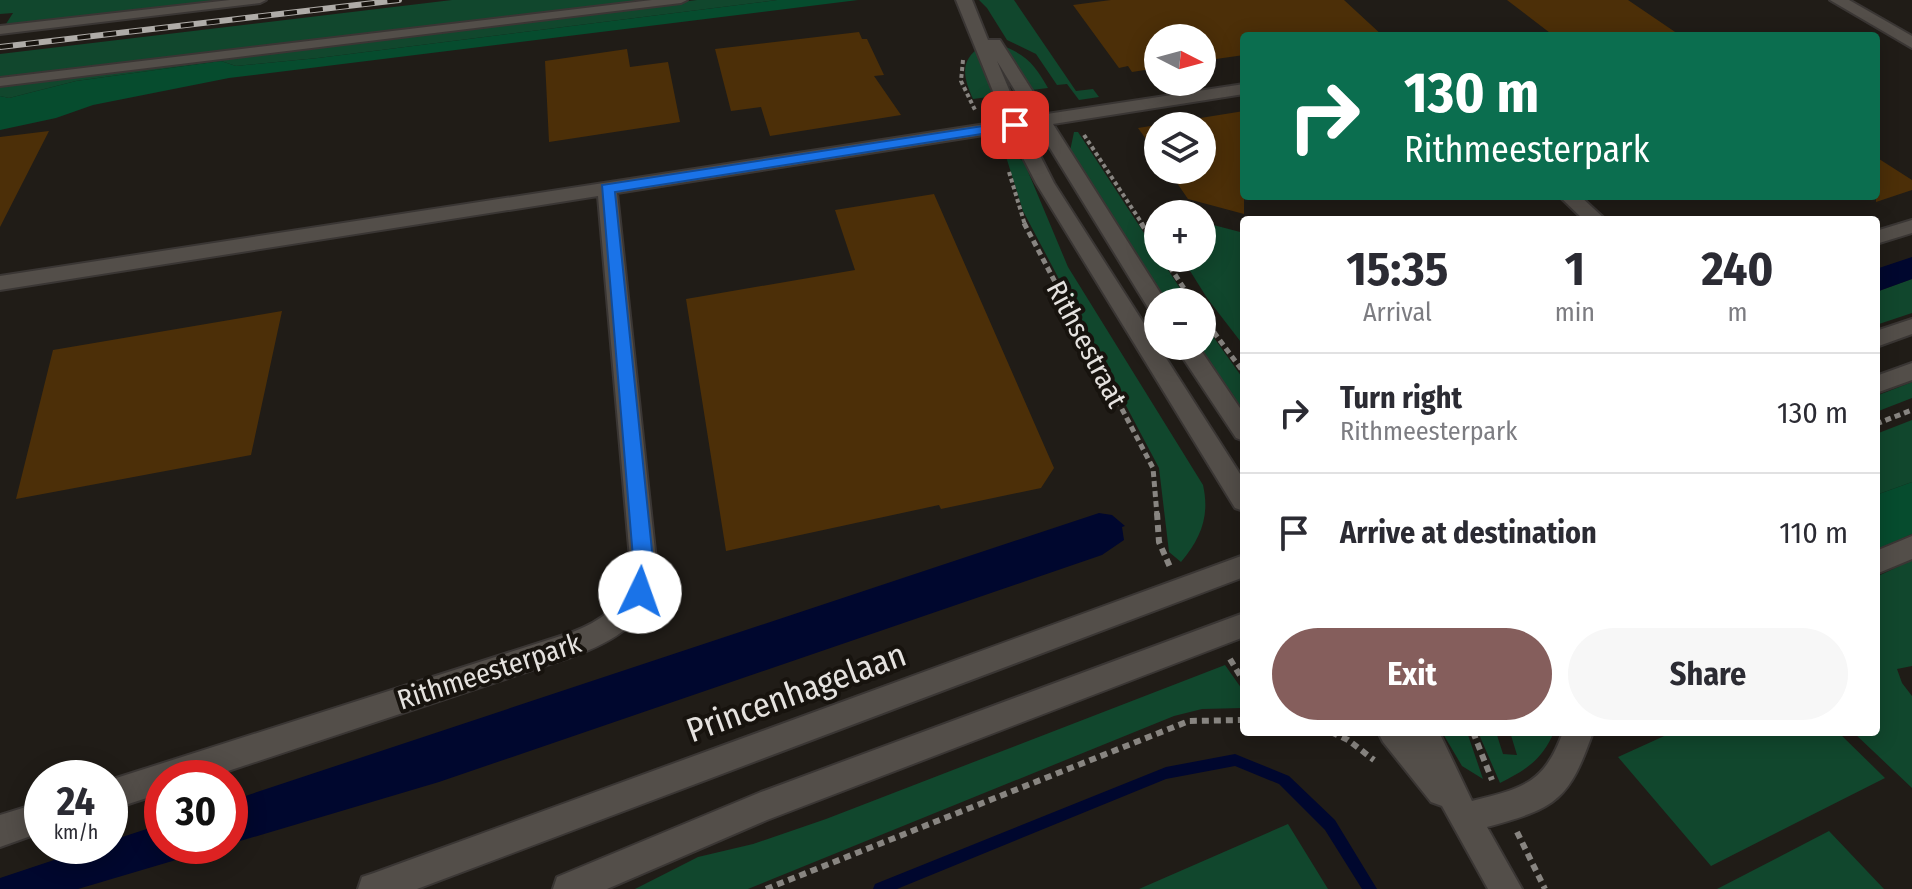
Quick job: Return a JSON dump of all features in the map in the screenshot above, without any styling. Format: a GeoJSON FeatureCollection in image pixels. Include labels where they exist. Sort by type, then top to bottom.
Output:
{"type":"FeatureCollection","features":[{"type":"Feature","properties":{"kind":"street","name":"Rithsestraat"},"geometry":{"type":"LineString","coordinates":[[965,0],[1147,288]]}},
{"type":"Feature","properties":{"kind":"street","name":"Rithsestraat"},"geometry":{"type":"LineString","coordinates":[[965,0],[1015,125],[1085,251],[1240,495]]}},
{"type":"Feature","properties":{"kind":"street"},"geometry":{"type":"LineString","coordinates":[[1838,0],[1912,43]]}},
{"type":"Feature","properties":{"kind":"street"},"geometry":{"type":"LineString","coordinates":[[0,283],[1240,90]]}},
{"type":"Feature","properties":{"kind":"street","name":"Rithmeesterpark"},"geometry":{"type":"LineString","coordinates":[[217,760],[579,642],[602,633],[626,615],[640,592],[644,570],[607,188]]}},
{"type":"Feature","properties":{"kind":"street"},"geometry":{"type":"LineString","coordinates":[[1574,200],[1592,216]]}},
{"type":"Feature","properties":{"kind":"street"},"geometry":{"type":"LineString","coordinates":[[1880,237],[1912,226]]}},
{"type":"Feature","properties":{"kind":"street"},"geometry":{"type":"LineString","coordinates":[[1880,338],[1912,326]]}},
{"type":"Feature","properties":{"kind":"street"},"geometry":{"type":"LineString","coordinates":[[1195,360],[1240,426]]}},
{"type":"Feature","properties":{"kind":"street"},"geometry":{"type":"LineString","coordinates":[[1880,383],[1912,371]]}},
{"type":"Feature","properties":{"kind":"street"},"geometry":{"type":"LineString","coordinates":[[1880,561],[1912,547]]}},
{"type":"Feature","properties":{"kind":"street","name":"Princenhagelaan"},"geometry":{"type":"LineString","coordinates":[[374,889],[1240,568]]}},
{"type":"Feature","properties":{"kind":"street"},"geometry":{"type":"LineString","coordinates":[[569,889],[761,807],[1240,627]]}},
{"type":"Feature","properties":{"kind":"street"},"geometry":{"type":"LineString","coordinates":[[1396,736],[1464,818]]}},
{"type":"Feature","properties":{"kind":"street"},"geometry":{"type":"LineString","coordinates":[[1426,736],[1464,818],[1506,889]]}},
{"type":"Feature","properties":{"kind":"street"},"geometry":{"type":"LineString","coordinates":[[1464,818],[1505,808],[1547,788],[1561,774],[1576,736]]}},
{"type":"Feature","properties":{"kind":"street"},"geometry":{"type":"LineString","coordinates":[[0,831],[24,823]]}},
{"type":"Feature","properties":{"kind":"lane"},"geometry":{"type":"LineString","coordinates":[[0,30],[260,0]]}},
{"type":"Feature","properties":{"kind":"lane"},"geometry":{"type":"LineString","coordinates":[[0,82],[681,0]]}},
{"type":"Feature","properties":{"kind":"path","name":"Rithsestraat"},"geometry":{"type":"LineString","coordinates":[[965,56],[961,65],[961,81],[1009,171],[1026,230],[1153,468],[1157,480],[1158,543],[1184,589]]}},
{"type":"Feature","properties":{"kind":"path"},"geometry":{"type":"LineString","coordinates":[[1216,335],[1240,368]]}},
{"type":"Feature","properties":{"kind":"path"},"geometry":{"type":"LineString","coordinates":[[1880,422],[1912,410]]}},
{"type":"Feature","properties":{"kind":"path"},"geometry":{"type":"LineString","coordinates":[[1215,637],[1240,676]]}},
{"type":"Feature","properties":{"kind":"path"},"geometry":{"type":"LineString","coordinates":[[766,889],[1189,721],[1240,720]]}},
{"type":"Feature","properties":{"kind":"green space"},"geometry":{"type":"Polygon","coordinates":[[[0,0],[244,0],[4,27],[13,13],[0,14],[0,0]]]}},
{"type":"Feature","properties":{"kind":"green space"},"geometry":{"type":"Polygon","coordinates":[[[452,0],[663,0],[0,80],[0,54],[452,0]]]}},
{"type":"Feature","properties":{"kind":"green space"},"geometry":{"type":"Polygon","coordinates":[[[697,0],[777,0],[318,58],[236,66],[221,61],[76,81],[9,98],[0,96],[0,84],[697,0]]]}},
{"type":"Feature","properties":{"kind":"green space"},"geometry":{"type":"Polygon","coordinates":[[[777,0],[858,0],[229,78],[93,105],[56,118],[0,130],[0,96],[9,98],[76,81],[221,61],[236,66],[318,58],[777,0]]]}},
{"type":"Feature","properties":{"kind":"green space"},"geometry":{"type":"Polygon","coordinates":[[[979,0],[1014,0],[1076,91],[1093,89],[1099,97],[1079,100],[1067,84],[1057,85],[1036,54],[1007,40],[979,0]]]}},
{"type":"Feature","properties":{"kind":"green space"},"geometry":{"type":"Polygon","coordinates":[[[1006,47],[1031,63],[1048,88],[1032,90],[1006,47]]]}},
{"type":"Feature","properties":{"kind":"green space"},"geometry":{"type":"Polygon","coordinates":[[[976,50],[996,96],[973,99],[965,67],[976,50]]]}},
{"type":"Feature","properties":{"kind":"green space"},"geometry":{"type":"Polygon","coordinates":[[[1074,132],[1078,132],[1144,233],[1144,270],[1070,151],[1074,132]]]}},
{"type":"Feature","properties":{"kind":"green space"},"geometry":{"type":"Polygon","coordinates":[[[1003,147],[1024,162],[1068,267],[1203,485],[1205,507],[1202,526],[1181,562],[1169,552],[1159,468],[1023,211],[1003,147]]]}},
{"type":"Feature","properties":{"kind":"green space"},"geometry":{"type":"Polygon","coordinates":[[[1216,226],[1240,232],[1240,341],[1216,310],[1216,288],[1201,288],[1191,272],[1216,272],[1216,226]]]}},
{"type":"Feature","properties":{"kind":"green space"},"geometry":{"type":"Polygon","coordinates":[[[1145,272],[1169,272],[1180,288],[1155,288],[1145,272]]]}},
{"type":"Feature","properties":{"kind":"green space"},"geometry":{"type":"Polygon","coordinates":[[[1912,279],[1912,313],[1880,324],[1880,291],[1912,279]]]}},
{"type":"Feature","properties":{"kind":"green space"},"geometry":{"type":"Polygon","coordinates":[[[1216,341],[1240,374],[1240,408],[1205,360],[1216,360],[1216,341]]]}},
{"type":"Feature","properties":{"kind":"green space"},"geometry":{"type":"Polygon","coordinates":[[[1912,382],[1912,398],[1880,410],[1880,394],[1912,382]]]}},
{"type":"Feature","properties":{"kind":"green space"},"geometry":{"type":"Polygon","coordinates":[[[1912,420],[1912,482],[1880,494],[1880,432],[1912,420]]]}},
{"type":"Feature","properties":{"kind":"green space"},"geometry":{"type":"Polygon","coordinates":[[[1912,482],[1912,534],[1880,548],[1880,494],[1912,482]]]}},
{"type":"Feature","properties":{"kind":"green space"},"geometry":{"type":"Polygon","coordinates":[[[1912,560],[1912,666],[1897,669],[1902,683],[1912,696],[1912,788],[1857,736],[1880,736],[1880,575],[1912,560]]]}},
{"type":"Feature","properties":{"kind":"green space"},"geometry":{"type":"Polygon","coordinates":[[[1225,665],[1240,686],[1240,708],[1202,709],[1174,716],[748,889],[635,889],[698,857],[753,844],[826,819],[1225,665]]]}},
{"type":"Feature","properties":{"kind":"green space"},"geometry":{"type":"Polygon","coordinates":[[[1444,736],[1468,736],[1483,779],[1462,766],[1444,736]]]}},
{"type":"Feature","properties":{"kind":"green space"},"geometry":{"type":"Polygon","coordinates":[[[1480,736],[1497,736],[1503,754],[1517,755],[1511,736],[1552,736],[1532,763],[1500,783],[1480,736]]]}},
{"type":"Feature","properties":{"kind":"green space"},"geometry":{"type":"Polygon","coordinates":[[[1664,736],[1842,736],[1885,778],[1711,866],[1618,757],[1664,736]]]}},
{"type":"Feature","properties":{"kind":"green space"},"geometry":{"type":"Polygon","coordinates":[[[1288,824],[1328,889],[1139,889],[1288,824]]]}},
{"type":"Feature","properties":{"kind":"green space"},"geometry":{"type":"Polygon","coordinates":[[[1829,831],[1884,889],[1717,889],[1829,831]]]}},
{"type":"Feature","properties":{"kind":"water"},"geometry":{"type":"Polygon","coordinates":[[[1912,257],[1912,279],[1880,291],[1880,268],[1912,257]]]}},
{"type":"Feature","properties":{"kind":"water"},"geometry":{"type":"Polygon","coordinates":[[[1099,513],[1112,515],[1125,526],[1122,527],[1124,540],[1102,555],[439,782],[248,839],[248,795],[1099,513]]]}},
{"type":"Feature","properties":{"kind":"water"},"geometry":{"type":"Polygon","coordinates":[[[144,830],[144,864],[162,864],[78,889],[0,889],[0,878],[42,864],[128,864],[128,835],[144,830]]]}},
{"type":"Feature","properties":{"kind":"building"},"geometry":{"type":"Polygon","coordinates":[[[1111,0],[1344,0],[1379,32],[1240,32],[1240,56],[1216,59],[1216,24],[1144,24],[1144,70],[1132,72],[1128,66],[1119,68],[1073,5],[1111,0]]]}},
{"type":"Feature","properties":{"kind":"building"},"geometry":{"type":"Polygon","coordinates":[[[1507,0],[1628,0],[1675,32],[1549,32],[1507,0]]]}},
{"type":"Feature","properties":{"kind":"building"},"geometry":{"type":"Polygon","coordinates":[[[859,32],[862,39],[867,39],[884,75],[874,76],[901,115],[770,136],[761,107],[731,111],[715,49],[859,32]]]}},
{"type":"Feature","properties":{"kind":"building"},"geometry":{"type":"Polygon","coordinates":[[[627,49],[630,67],[668,62],[680,122],[549,142],[545,61],[627,49]]]}},
{"type":"Feature","properties":{"kind":"building"},"geometry":{"type":"Polygon","coordinates":[[[1240,112],[1240,200],[1244,200],[1244,214],[1216,206],[1216,200],[1188,199],[1178,184],[1216,184],[1216,115],[1240,112]]]}},
{"type":"Feature","properties":{"kind":"building"},"geometry":{"type":"Polygon","coordinates":[[[49,131],[0,227],[0,137],[49,131]]]}},
{"type":"Feature","properties":{"kind":"building"},"geometry":{"type":"Polygon","coordinates":[[[1880,160],[1912,180],[1912,190],[1876,202],[1880,200],[1880,160]]]}},
{"type":"Feature","properties":{"kind":"building"},"geometry":{"type":"Polygon","coordinates":[[[934,194],[1054,468],[1041,488],[941,509],[939,505],[726,551],[686,299],[855,270],[835,210],[934,194]]]}},
{"type":"Feature","properties":{"kind":"building"},"geometry":{"type":"Polygon","coordinates":[[[282,311],[251,455],[16,499],[53,350],[282,311]]]}},
{"type":"Feature","properties":{"kind":"waterway"},"geometry":{"type":"LineString","coordinates":[[880,889],[1166,773],[1235,760],[1284,780],[1330,825],[1370,889]]}},
{"type":"Feature","properties":{"kind":"railway"},"geometry":{"type":"LineString","coordinates":[[0,47],[399,0]]}},
{"type":"Feature","properties":{"kind":"route"},"geometry":{"type":"LineString","coordinates":[[640,592],[644,570],[607,188],[1015,125]]}}]}
